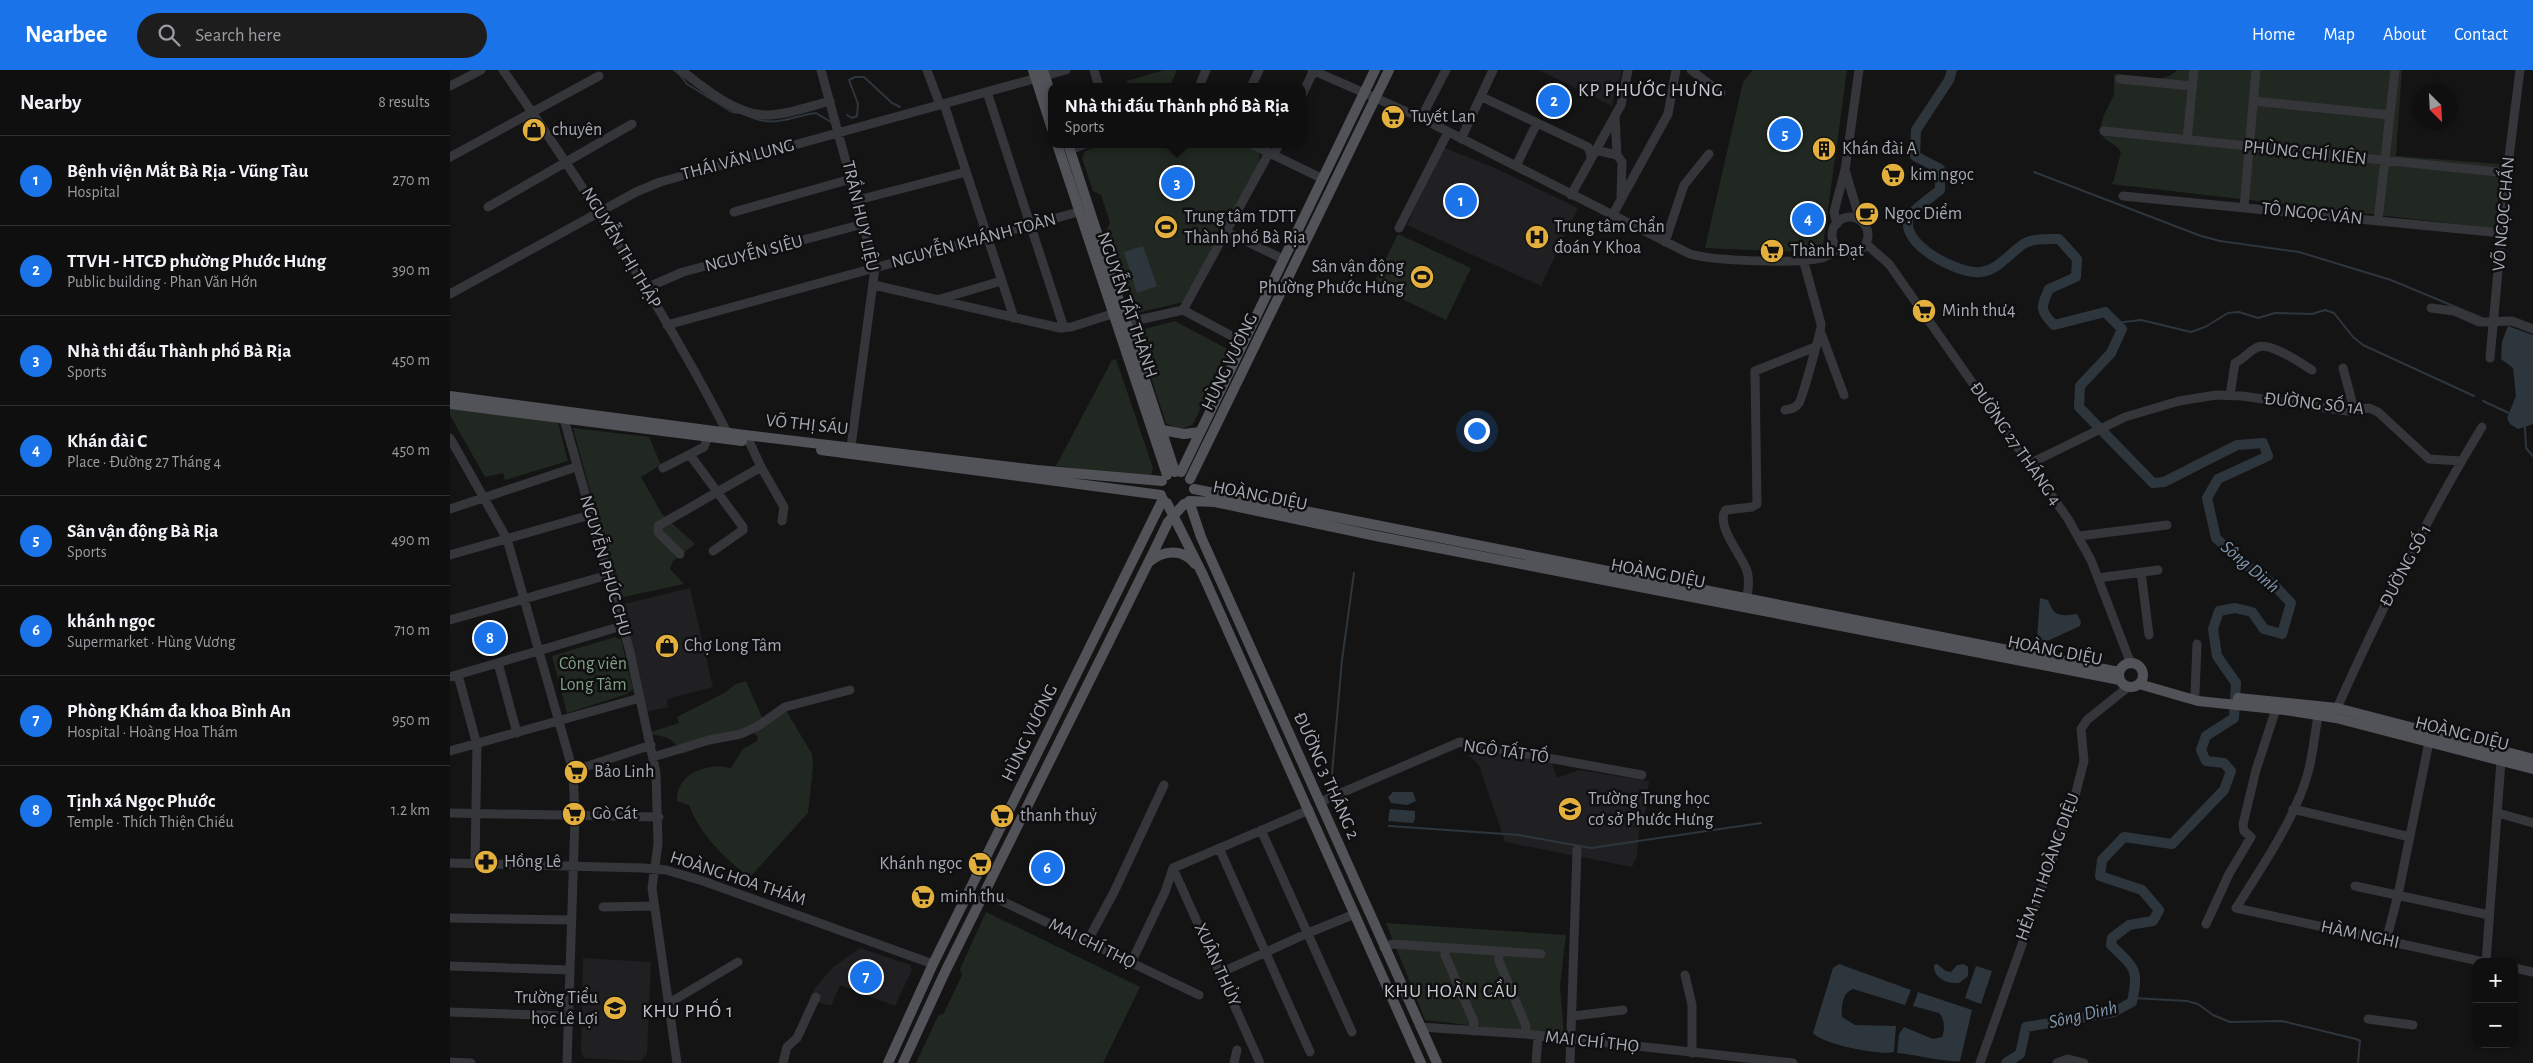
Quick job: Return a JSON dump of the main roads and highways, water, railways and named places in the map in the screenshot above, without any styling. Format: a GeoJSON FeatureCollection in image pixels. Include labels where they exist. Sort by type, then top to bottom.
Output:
{"type":"FeatureCollection","features":[{"type":"Feature","properties":{"kind":"main road","name":"HÙNG VƯƠNG"},"geometry":{"type":"LineString","coordinates":[[1171,475],[1200,432],[1375,70]]}},
{"type":"Feature","properties":{"kind":"main road","name":"HÙNG VƯƠNG"},"geometry":{"type":"LineString","coordinates":[[1190,478],[1389,70]]}},
{"type":"Feature","properties":{"kind":"main road"},"geometry":{"type":"LineString","coordinates":[[1039,74],[1048,91]]}},
{"type":"Feature","properties":{"kind":"main road"},"geometry":{"type":"LineString","coordinates":[[1039,74],[1048,112]]}},
{"type":"Feature","properties":{"kind":"main road","name":"NGUYỄN TẤT THÀNH"},"geometry":{"type":"LineString","coordinates":[[1058,148],[1112,314],[1171,475]]}},
{"type":"Feature","properties":{"kind":"main road","name":"NGUYỄN TẤT THÀNH"},"geometry":{"type":"LineString","coordinates":[[1069,148],[1125,323],[1162,430],[1171,475]]}},
{"type":"Feature","properties":{"kind":"main road","name":"VÕ THỊ SÁU"},"geometry":{"type":"LineString","coordinates":[[450,396],[708,437],[738,437]]}},
{"type":"Feature","properties":{"kind":"main road","name":"VÕ THỊ SÁU"},"geometry":{"type":"LineString","coordinates":[[450,404],[565,415],[738,437],[1037,470],[1171,475]]}},
{"type":"Feature","properties":{"kind":"main road"},"geometry":{"type":"LineString","coordinates":[[1162,430],[1184,434],[1200,432]]}},
{"type":"Feature","properties":{"kind":"main road","name":"VÕ THỊ SÁU"},"geometry":{"type":"LineString","coordinates":[[851,450],[1164,499]]}},
{"type":"Feature","properties":{"kind":"main road"},"geometry":{"type":"LineString","coordinates":[[1171,475],[1190,478],[1194,489],[1187,502],[1178,506],[1164,499],[1171,475]]}},
{"type":"Feature","properties":{"kind":"main road","name":"HOÀNG DIỆU"},"geometry":{"type":"LineString","coordinates":[[1194,489],[1496,554],[1747,598],[1763,606]]}},
{"type":"Feature","properties":{"kind":"main road","name":"HÙNG VƯƠNG"},"geometry":{"type":"LineString","coordinates":[[888,1063],[933,964],[1164,499]]}},
{"type":"Feature","properties":{"kind":"main road","name":"ĐƯỜNG 3 THÁNG 2"},"geometry":{"type":"LineString","coordinates":[[1164,499],[1175,515],[1203,575],[1421,1063]]}},
{"type":"Feature","properties":{"kind":"main road","name":"HÙNG VƯƠNG"},"geometry":{"type":"LineString","coordinates":[[903,1063],[945,972],[1168,522],[1187,502]]}},
{"type":"Feature","properties":{"kind":"main road","name":"ĐƯỜNG 3 THÁNG 2"},"geometry":{"type":"LineString","coordinates":[[1187,502],[1436,1063]]}},
{"type":"Feature","properties":{"kind":"main road","name":"HOÀNG DIỆU"},"geometry":{"type":"LineString","coordinates":[[1187,502],[1215,502],[1496,554],[2130,680],[2219,700]]}},
{"type":"Feature","properties":{"kind":"main road"},"geometry":{"type":"LineString","coordinates":[[1148,563],[1154,557],[1174,552],[1192,560],[1203,575]]}},
{"type":"Feature","properties":{"kind":"main road"},"geometry":{"type":"LineString","coordinates":[[2131,664],[2140,668],[2130,680],[2124,666],[2131,664]]}},
{"type":"Feature","properties":{"kind":"main road","name":"HOÀNG DIỆU"},"geometry":{"type":"LineString","coordinates":[[2130,680],[2187,698],[2219,700]]}},
{"type":"Feature","properties":{"kind":"main road"},"geometry":{"type":"LineString","coordinates":[[2219,700],[2269,706]]}},
{"type":"Feature","properties":{"kind":"main road","name":"HOÀNG DIỆU"},"geometry":{"type":"LineString","coordinates":[[2269,706],[2337,708],[2502,761],[2533,769]]}},
{"type":"Feature","properties":{"kind":"main road","name":"HOÀNG DIỆU"},"geometry":{"type":"LineString","coordinates":[[2269,706],[2533,759]]}},
{"type":"Feature","properties":{"kind":"main road"},"geometry":{"type":"LineString","coordinates":[[1020,790],[1033,797]]}},
{"type":"Feature","properties":{"kind":"main road"},"geometry":{"type":"LineString","coordinates":[[973,886],[985,893]]}},
{"type":"Feature","properties":{"kind":"main road","name":"HOÀNG HOA THÁM"},"geometry":{"type":"LineString","coordinates":[[933,964],[945,972]]}},
{"type":"Feature","properties":{"kind":"waterway"},"geometry":{"type":"LineString","coordinates":[[674,70],[687,84],[732,112],[739,113]]}},
{"type":"Feature","properties":{"kind":"waterway","name":"Sông Dinh"},"geometry":{"type":"LineString","coordinates":[[1952,70],[1949,80],[1916,130],[1915,156],[1940,169],[1940,190],[1909,218],[1908,228],[1913,238],[1933,256],[1971,272],[1987,271],[1993,268],[2030,241],[2059,239],[2077,259],[2076,277],[2049,289],[2043,304],[2046,316],[2054,325],[2105,312],[2122,329],[2111,353],[2080,386],[2079,407],[2153,483],[2164,482],[2237,445],[2263,443],[2268,456],[2218,479],[2207,498],[2216,538],[2242,563],[2273,584],[2291,603],[2282,634],[2264,629],[2252,612],[2235,608],[2219,611],[2213,629],[2217,656],[2236,683],[2234,718],[2206,736],[2201,750],[2206,761],[2224,763],[2231,771],[2224,790],[2172,844],[2124,837],[2102,860],[2100,876],[2142,890],[2159,910],[2153,921],[2129,925],[2112,938],[2111,945],[2130,964],[2135,976],[2132,1002],[2114,1012],[2026,1027],[2020,1054],[2006,1063]]}},
{"type":"Feature","properties":{"kind":"waterway"},"geometry":{"type":"LineString","coordinates":[[847,115],[852,118],[857,116],[858,104],[849,80],[855,77],[864,77],[892,103],[900,107]]}},
{"type":"Feature","properties":{"kind":"waterway"},"geometry":{"type":"LineString","coordinates":[[746,115],[773,122],[816,113],[831,122]]}},
{"type":"Feature","properties":{"kind":"waterway"},"geometry":{"type":"LineString","coordinates":[[2034,172],[2201,236],[2220,241],[2299,252],[2391,280],[2482,318]]}},
{"type":"Feature","properties":{"kind":"waterway"},"geometry":{"type":"LineString","coordinates":[[2116,323],[2141,320],[2191,332],[2205,327],[2228,313],[2239,312],[2258,318],[2275,313],[2312,314],[2325,310],[2334,313],[2353,337],[2363,345],[2474,396]]}},
{"type":"Feature","properties":{"kind":"waterway"},"geometry":{"type":"LineString","coordinates":[[2483,401],[2511,414]]}},
{"type":"Feature","properties":{"kind":"waterway"},"geometry":{"type":"LineString","coordinates":[[2525,427],[2526,448],[2533,456]]}},
{"type":"Feature","properties":{"kind":"waterway"},"geometry":{"type":"LineString","coordinates":[[1331,785],[1342,660],[1354,573]]}},
{"type":"Feature","properties":{"kind":"waterway"},"geometry":{"type":"LineString","coordinates":[[1389,826],[1519,835],[1591,848],[1761,823]]}},
{"type":"Feature","properties":{"kind":"waterway"},"geometry":{"type":"LineString","coordinates":[[2133,998],[2187,1001],[2198,1004],[2213,1015],[2230,1022],[2282,1021],[2356,1039],[2360,1041],[2358,1063]]}},
{"type":"Feature","properties":{"kind":"place","name":"TTVH - HTCĐ phường Phước Hưng"},"geometry":{"type":"Point","coordinates":[1554,101]}},
{"type":"Feature","properties":{"kind":"place","name":"Tuyết Lan"},"geometry":{"type":"Point","coordinates":[1393,117]}},
{"type":"Feature","properties":{"kind":"place","name":"chuyên"},"geometry":{"type":"Point","coordinates":[534,130]}},
{"type":"Feature","properties":{"kind":"place","name":"Sân vận động Bà Rịa"},"geometry":{"type":"Point","coordinates":[1785,134]}},
{"type":"Feature","properties":{"kind":"place","name":"Khán đài A"},"geometry":{"type":"Point","coordinates":[1824,149]}},
{"type":"Feature","properties":{"kind":"place","name":"kim ngọc"},"geometry":{"type":"Point","coordinates":[1893,175]}},
{"type":"Feature","properties":{"kind":"place","name":"Nhà thi đấu Thành phố Bà Rịa"},"geometry":{"type":"Point","coordinates":[1177,183]}},
{"type":"Feature","properties":{"kind":"place","name":"Bệnh viện Mắt Bà Rịa - Vũng Tàu"},"geometry":{"type":"Point","coordinates":[1461,201]}},
{"type":"Feature","properties":{"kind":"place","name":"Ngọc Diểm"},"geometry":{"type":"Point","coordinates":[1867,214]}},
{"type":"Feature","properties":{"kind":"place","name":"Khán đài C"},"geometry":{"type":"Point","coordinates":[1808,219]}},
{"type":"Feature","properties":{"kind":"place","name":"Trung tâm TDTT Thành phố Bà Rịa"},"geometry":{"type":"Point","coordinates":[1166,227]}},
{"type":"Feature","properties":{"kind":"place","name":"Trung tâm Chẩn đoán Y Khoa"},"geometry":{"type":"Point","coordinates":[1537,237]}},
{"type":"Feature","properties":{"kind":"place","name":"Thành Đạt"},"geometry":{"type":"Point","coordinates":[1772,251]}},
{"type":"Feature","properties":{"kind":"place","name":"Sân vận động Phường Phước Hưng"},"geometry":{"type":"Point","coordinates":[1422,277]}},
{"type":"Feature","properties":{"kind":"place","name":"Minh thư4"},"geometry":{"type":"Point","coordinates":[1924,311]}},
{"type":"Feature","properties":{"kind":"place","name":"Tịnh xá Ngọc Phước"},"geometry":{"type":"Point","coordinates":[490,638]}},
{"type":"Feature","properties":{"kind":"place","name":"Chợ Long Tâm"},"geometry":{"type":"Point","coordinates":[667,646]}},
{"type":"Feature","properties":{"kind":"place","name":"Bảo Linh"},"geometry":{"type":"Point","coordinates":[576,772]}},
{"type":"Feature","properties":{"kind":"place","name":"Trường Trung học cơ sở Phước Hưng"},"geometry":{"type":"Point","coordinates":[1570,809]}},
{"type":"Feature","properties":{"kind":"place","name":"Gò Cát"},"geometry":{"type":"Point","coordinates":[574,814]}},
{"type":"Feature","properties":{"kind":"place","name":"thanh thuỷ"},"geometry":{"type":"Point","coordinates":[1002,816]}},
{"type":"Feature","properties":{"kind":"place","name":"Hồng Lê"},"geometry":{"type":"Point","coordinates":[486,862]}},
{"type":"Feature","properties":{"kind":"place","name":"Khánh ngọc"},"geometry":{"type":"Point","coordinates":[980,864]}},
{"type":"Feature","properties":{"kind":"place","name":"khánh ngọc"},"geometry":{"type":"Point","coordinates":[1047,868]}},
{"type":"Feature","properties":{"kind":"place","name":"minh thu"},"geometry":{"type":"Point","coordinates":[923,897]}},
{"type":"Feature","properties":{"kind":"place","name":"Phòng Khám đa khoa Bình An"},"geometry":{"type":"Point","coordinates":[866,977]}},
{"type":"Feature","properties":{"kind":"place","name":"Trường Tiểu học Lê Lợi"},"geometry":{"type":"Point","coordinates":[615,1008]}},
{"type":"Feature","properties":{"kind":"district","name":"KP PHƯỚC HƯNG"},"geometry":{"type":"Point","coordinates":[1651,90]}},
{"type":"Feature","properties":{"kind":"district","name":"KHU HOÀN CẦU"},"geometry":{"type":"Point","coordinates":[1451,991]}},
{"type":"Feature","properties":{"kind":"district","name":"KHU PHỐ 1"},"geometry":{"type":"Point","coordinates":[688,1011]}},
{"type":"Feature","properties":{"kind":"park label","name":"Công viên Long Tâm"},"geometry":{"type":"Point","coordinates":[593,674]}}]}
